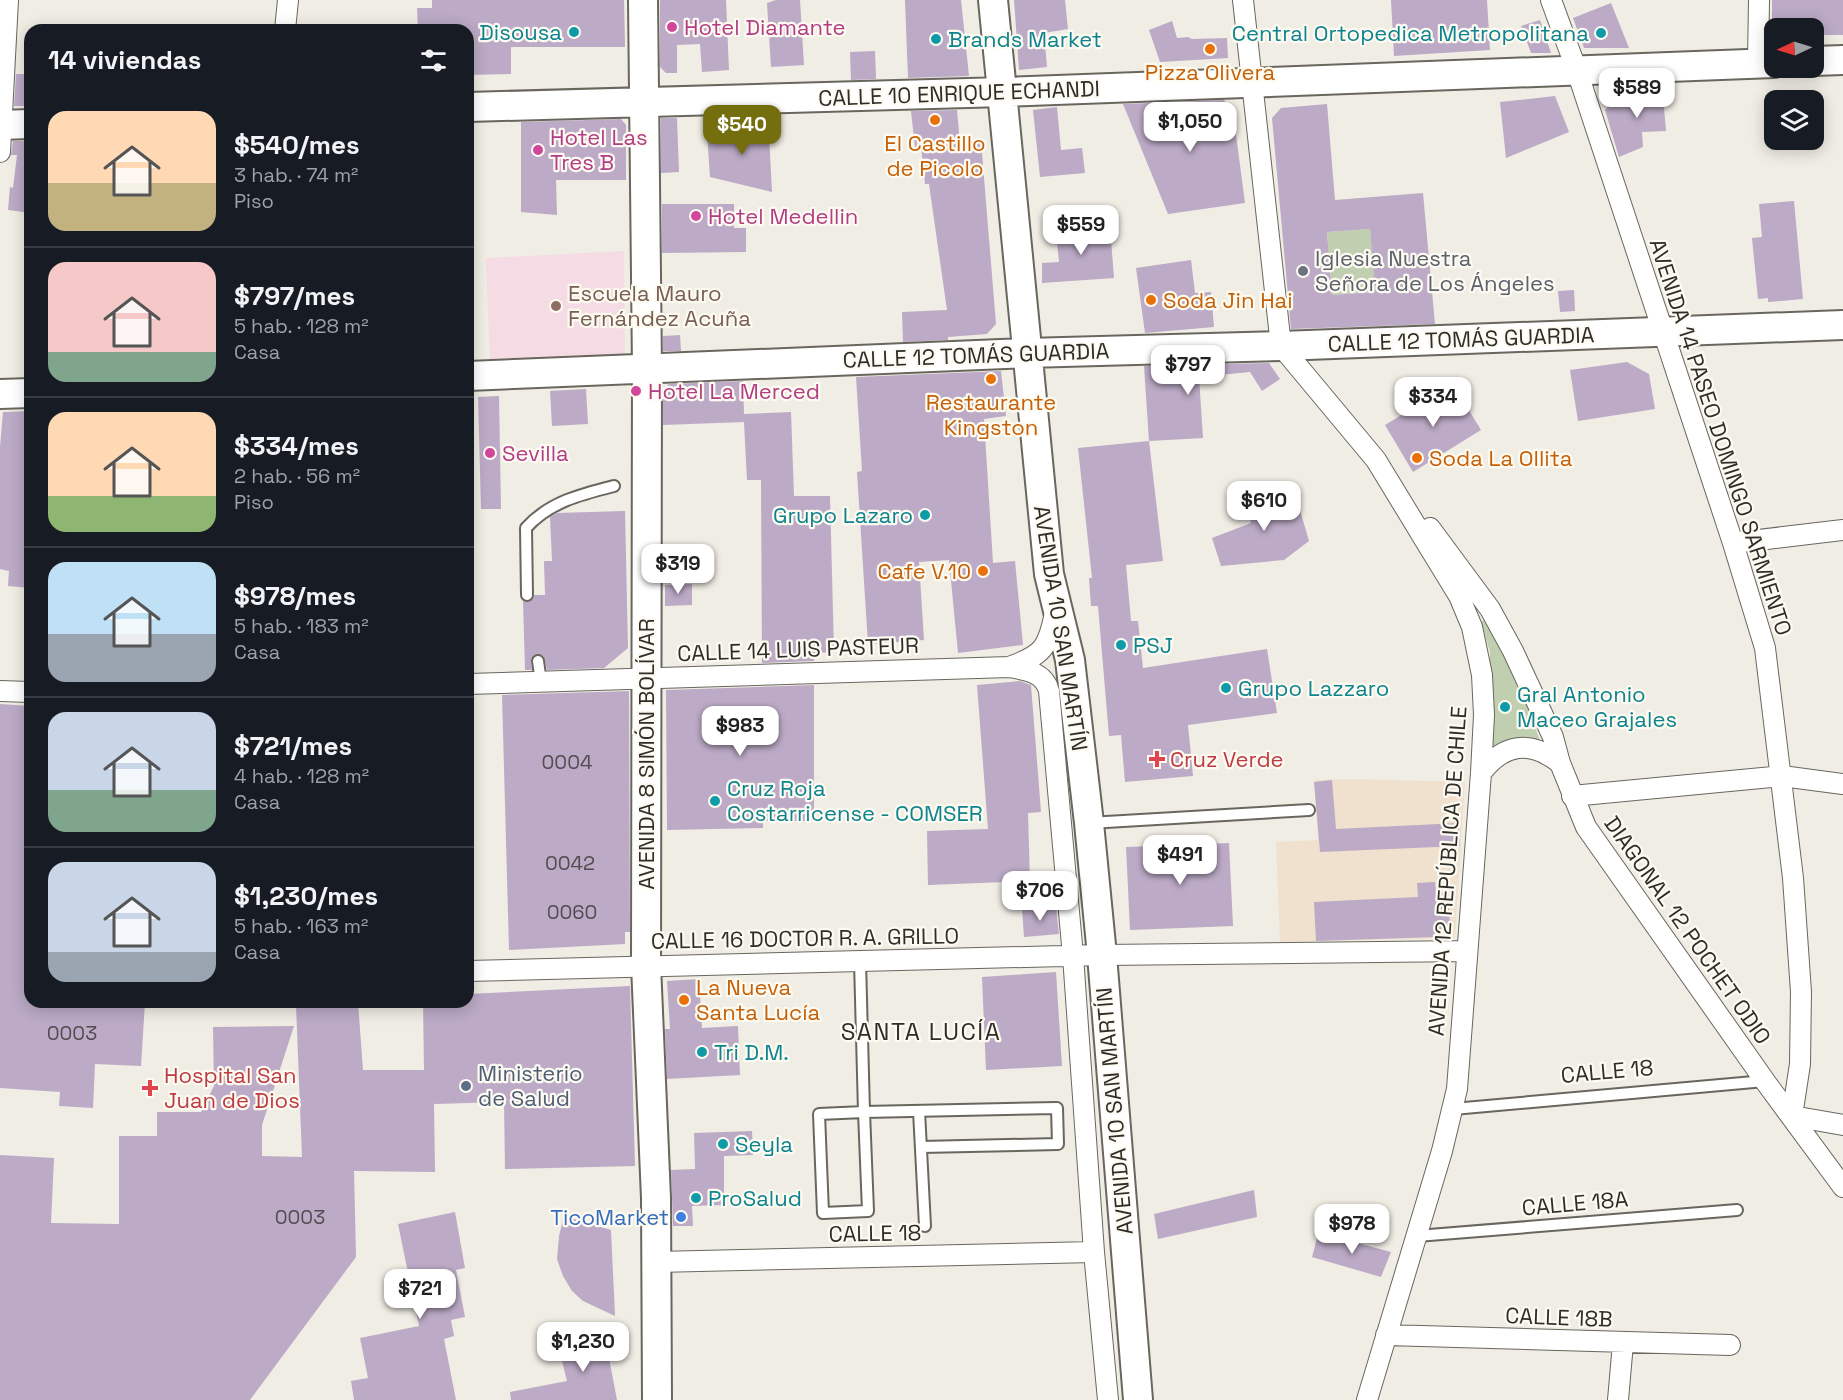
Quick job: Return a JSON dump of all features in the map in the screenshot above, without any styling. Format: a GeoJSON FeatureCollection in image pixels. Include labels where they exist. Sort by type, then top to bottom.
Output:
{"type":"FeatureCollection","features":[{"type":"Feature","properties":{"kind":"street"},"geometry":{"type":"LineString","coordinates":[[8,0],[1,134],[24,126]]}},
{"type":"Feature","properties":{"kind":"street"},"geometry":{"type":"LineString","coordinates":[[286,24],[288,0]]}},
{"type":"Feature","properties":{"kind":"street","name":"AVENIDA 8 SIMÓN BOLÍVAR"},"geometry":{"type":"LineString","coordinates":[[643,0],[647,368],[646,965],[656,1198],[657,1400]]}},
{"type":"Feature","properties":{"kind":"street","name":"AVENIDA 10 SAN MARTÍN"},"geometry":{"type":"LineString","coordinates":[[993,0],[1004,92],[1049,574],[1070,660],[1089,823],[1138,1400]]}},
{"type":"Feature","properties":{"kind":"street"},"geometry":{"type":"LineString","coordinates":[[1243,0],[1281,346]]}},
{"type":"Feature","properties":{"kind":"street","name":"AVENIDA 14 PASEO DOMINGO SARMIENTO"},"geometry":{"type":"LineString","coordinates":[[1551,0],[1577,70],[1661,331],[1733,543],[1765,648],[1793,878],[1801,992],[1800,1064],[1792,1116]]}},
{"type":"Feature","properties":{"kind":"street"},"geometry":{"type":"LineString","coordinates":[[1759,0],[1764,45]]}},
{"type":"Feature","properties":{"kind":"street"},"geometry":{"type":"LineString","coordinates":[[1824,61],[1843,60]]}},
{"type":"Feature","properties":{"kind":"street","name":"CALLE 10 ENRIQUE ECHANDI"},"geometry":{"type":"LineString","coordinates":[[474,107],[1004,92],[1764,63]]}},
{"type":"Feature","properties":{"kind":"street","name":"CALLE 12 TOMÁS GUARDIA"},"geometry":{"type":"LineString","coordinates":[[474,376],[1027,353],[1843,325]]}},
{"type":"Feature","properties":{"kind":"street","name":"AVENIDA 12 REPÚBLICA DE CHILE"},"geometry":{"type":"LineString","coordinates":[[1281,346],[1376,460],[1459,596],[1472,627],[1482,675],[1484,715],[1481,773],[1457,1089],[1417,1236],[1367,1400]]}},
{"type":"Feature","properties":{"kind":"street"},"geometry":{"type":"LineString","coordinates":[[0,394],[24,393]]}},
{"type":"Feature","properties":{"kind":"street","name":"DIAGONAL 12 POCHET ODIO"},"geometry":{"type":"LineString","coordinates":[[1376,460],[1462,569],[1490,609],[1553,737],[1572,796],[1586,827],[1600,849],[1843,1187]]}},
{"type":"Feature","properties":{"kind":"street"},"geometry":{"type":"LineString","coordinates":[[1733,543],[1843,530]]}},
{"type":"Feature","properties":{"kind":"street","name":"CALLE 14 LUIS PASTEUR"},"geometry":{"type":"LineString","coordinates":[[474,684],[1009,667],[1026,660],[1048,643],[1057,607]]}},
{"type":"Feature","properties":{"kind":"street","name":"AVENIDA 10 SAN MARTÍN"},"geometry":{"type":"LineString","coordinates":[[1009,667],[1028,670],[1042,677],[1048,691],[1073,956],[1094,1252],[1108,1400]]}},
{"type":"Feature","properties":{"kind":"street"},"geometry":{"type":"LineString","coordinates":[[0,691],[24,692]]}},
{"type":"Feature","properties":{"kind":"street"},"geometry":{"type":"LineString","coordinates":[[1481,773],[1503,752],[1518,748],[1533,748],[1548,753],[1560,763]]}},
{"type":"Feature","properties":{"kind":"street"},"geometry":{"type":"LineString","coordinates":[[1572,796],[1782,776],[1843,784]]}},
{"type":"Feature","properties":{"kind":"street","name":"CALLE 16 DOCTOR R. A. GRILLO"},"geometry":{"type":"LineString","coordinates":[[474,971],[1102,955],[1467,951]]}},
{"type":"Feature","properties":{"kind":"street"},"geometry":{"type":"LineString","coordinates":[[1792,1116],[1843,1125]]}},
{"type":"Feature","properties":{"kind":"street","name":"CALLE 18"},"geometry":{"type":"LineString","coordinates":[[656,1262],[1094,1252]]}},
{"type":"Feature","properties":{"kind":"street","name":"CALLE 18B"},"geometry":{"type":"LineString","coordinates":[[1386,1335],[1730,1345]]}},
{"type":"Feature","properties":{"kind":"street"},"geometry":{"type":"LineString","coordinates":[[1618,1400],[1623,1343]]}},
{"type":"Feature","properties":{"kind":"lane"},"geometry":{"type":"LineString","coordinates":[[527,595],[526,528],[542,513],[579,495],[614,486]]}},
{"type":"Feature","properties":{"kind":"lane"},"geometry":{"type":"LineString","coordinates":[[538,661],[541,681]]}},
{"type":"Feature","properties":{"kind":"lane"},"geometry":{"type":"LineString","coordinates":[[1089,823],[1309,810]]}},
{"type":"Feature","properties":{"kind":"lane"},"geometry":{"type":"LineString","coordinates":[[860,961],[864,1112],[868,1211],[823,1213],[819,1114],[864,1112],[1057,1108],[1058,1144],[921,1147]]}},
{"type":"Feature","properties":{"kind":"lane","name":"CALLE 18"},"geometry":{"type":"LineString","coordinates":[[1453,1108],[1765,1081]]}},
{"type":"Feature","properties":{"kind":"lane"},"geometry":{"type":"LineString","coordinates":[[919,1111],[925,1226]]}},
{"type":"Feature","properties":{"kind":"lane","name":"CALLE 18A"},"geometry":{"type":"LineString","coordinates":[[1417,1236],[1737,1210]]}},
{"type":"Feature","properties":{"kind":"shaded area","name":"Escuela Mauro Fernández Acuña"},"geometry":{"type":"Polygon","coordinates":[[[624,251],[625,355],[490,360],[486,258],[624,251]]]}},
{"type":"Feature","properties":{"kind":"shaded area"},"geometry":{"type":"Polygon","coordinates":[[[1314,780],[1465,782],[1455,938],[1280,942],[1276,842],[1318,840],[1314,780]]]}},
{"type":"Feature","properties":{"kind":"green space"},"geometry":{"type":"Polygon","coordinates":[[[1370,229],[1375,292],[1332,295],[1327,232],[1370,229]]]}},
{"type":"Feature","properties":{"kind":"green space"},"geometry":{"type":"Polygon","coordinates":[[[1484,620],[1521,686],[1540,741],[1534,740],[1489,754],[1490,652],[1481,622],[1484,620]]]}},
{"type":"Feature","properties":{"kind":"building"},"geometry":{"type":"Polygon","coordinates":[[[432,0],[624,0],[625,47],[511,47],[511,74],[474,75],[474,24],[418,24],[417,8],[432,8],[432,0]]]}},
{"type":"Feature","properties":{"kind":"building"},"geometry":{"type":"Polygon","coordinates":[[[660,0],[726,0],[729,70],[702,72],[700,44],[677,45],[677,73],[666,73],[660,67],[660,0]]]}},
{"type":"Feature","properties":{"kind":"building"},"geometry":{"type":"Polygon","coordinates":[[[776,0],[800,0],[804,65],[771,67],[767,3],[776,0]]]}},
{"type":"Feature","properties":{"kind":"building","name":"Brands Market"},"geometry":{"type":"Polygon","coordinates":[[[905,0],[961,0],[969,76],[908,78],[905,0]]]}},
{"type":"Feature","properties":{"kind":"building"},"geometry":{"type":"Polygon","coordinates":[[[1014,0],[1065,0],[1068,29],[1044,33],[1047,67],[1019,70],[1014,0]]]}},
{"type":"Feature","properties":{"kind":"building"},"geometry":{"type":"Polygon","coordinates":[[[1391,0],[1487,0],[1490,50],[1394,56],[1391,0]]]}},
{"type":"Feature","properties":{"kind":"building"},"geometry":{"type":"Polygon","coordinates":[[[1772,0],[1843,0],[1843,35],[1824,35],[1824,18],[1772,18],[1772,0]]]}},
{"type":"Feature","properties":{"kind":"building","name":"Central Ortopedica Metropolitana"},"geometry":{"type":"Polygon","coordinates":[[[1611,3],[1629,48],[1584,48],[1573,18],[1611,3]]]}},
{"type":"Feature","properties":{"kind":"building"},"geometry":{"type":"Polygon","coordinates":[[[1540,20],[1551,53],[1531,53],[1521,26],[1540,20]]]}},
{"type":"Feature","properties":{"kind":"building"},"geometry":{"type":"Polygon","coordinates":[[[1172,21],[1177,38],[1227,38],[1228,58],[1160,62],[1149,30],[1172,21]]]}},
{"type":"Feature","properties":{"kind":"building"},"geometry":{"type":"Polygon","coordinates":[[[875,51],[876,79],[851,80],[850,52],[875,51]]]}},
{"type":"Feature","properties":{"kind":"building"},"geometry":{"type":"Polygon","coordinates":[[[16,74],[24,74],[24,106],[14,106],[16,74]]]}},
{"type":"Feature","properties":{"kind":"building"},"geometry":{"type":"Polygon","coordinates":[[[1662,84],[1666,131],[1642,132],[1643,147],[1619,157],[1605,110],[1612,102],[1642,104],[1640,85],[1662,84]]]}},
{"type":"Feature","properties":{"kind":"building"},"geometry":{"type":"Polygon","coordinates":[[[1555,96],[1569,132],[1506,158],[1500,102],[1555,96]]]}},
{"type":"Feature","properties":{"kind":"building"},"geometry":{"type":"Polygon","coordinates":[[[1224,100],[1233,112],[1245,203],[1168,214],[1123,104],[1224,100]]]}},
{"type":"Feature","properties":{"kind":"building"},"geometry":{"type":"Polygon","coordinates":[[[1327,104],[1335,200],[1423,193],[1435,324],[1291,329],[1272,118],[1281,108],[1327,104]],[[1370,229],[1327,232],[1332,295],[1375,292],[1370,229]]]}},
{"type":"Feature","properties":{"kind":"building"},"geometry":{"type":"Polygon","coordinates":[[[1057,107],[1061,150],[1082,148],[1085,173],[1040,177],[1033,110],[1057,107]]]}},
{"type":"Feature","properties":{"kind":"building"},"geometry":{"type":"Polygon","coordinates":[[[957,110],[960,143],[981,141],[996,324],[987,334],[948,337],[948,340],[903,342],[902,312],[947,310],[929,184],[925,184],[921,146],[915,147],[911,111],[957,110]]]}},
{"type":"Feature","properties":{"kind":"building"},"geometry":{"type":"Polygon","coordinates":[[[768,115],[772,192],[710,177],[707,133],[754,130],[752,116],[768,115]]]}},
{"type":"Feature","properties":{"kind":"building"},"geometry":{"type":"Polygon","coordinates":[[[661,118],[677,118],[679,172],[661,173],[661,118]]]}},
{"type":"Feature","properties":{"kind":"building"},"geometry":{"type":"Polygon","coordinates":[[[621,119],[626,125],[626,180],[556,180],[557,215],[521,212],[521,122],[621,119]]]}},
{"type":"Feature","properties":{"kind":"building"},"geometry":{"type":"Polygon","coordinates":[[[13,141],[24,141],[24,212],[8,210],[17,155],[11,155],[13,141]]]}},
{"type":"Feature","properties":{"kind":"building"},"geometry":{"type":"Polygon","coordinates":[[[1794,201],[1803,299],[1768,302],[1768,298],[1758,299],[1752,238],[1762,237],[1759,204],[1794,201]]]}},
{"type":"Feature","properties":{"kind":"building"},"geometry":{"type":"Polygon","coordinates":[[[662,204],[734,204],[734,228],[746,228],[746,252],[662,253],[662,204]]]}},
{"type":"Feature","properties":{"kind":"building"},"geometry":{"type":"Polygon","coordinates":[[[1110,226],[1114,278],[1042,283],[1042,263],[1059,262],[1056,231],[1110,226]]]}},
{"type":"Feature","properties":{"kind":"building"},"geometry":{"type":"Polygon","coordinates":[[[1191,260],[1195,293],[1211,292],[1214,327],[1145,333],[1136,268],[1191,260]]]}},
{"type":"Feature","properties":{"kind":"building"},"geometry":{"type":"Polygon","coordinates":[[[1574,290],[1575,311],[1560,312],[1558,291],[1574,290]]]}},
{"type":"Feature","properties":{"kind":"building"},"geometry":{"type":"Polygon","coordinates":[[[680,335],[681,351],[663,351],[663,336],[680,335]]]}},
{"type":"Feature","properties":{"kind":"building"},"geometry":{"type":"Polygon","coordinates":[[[1627,362],[1649,374],[1655,409],[1578,421],[1570,370],[1627,362]]]}},
{"type":"Feature","properties":{"kind":"building"},"geometry":{"type":"Polygon","coordinates":[[[1269,363],[1280,379],[1262,391],[1250,372],[1199,377],[1203,438],[1149,441],[1144,366],[1269,363]]]}},
{"type":"Feature","properties":{"kind":"building","name":"Grupo Lazaro"},"geometry":{"type":"Polygon","coordinates":[[[1001,371],[1006,416],[984,419],[993,563],[1015,561],[1023,645],[958,653],[949,560],[919,562],[924,640],[868,644],[857,472],[862,471],[856,377],[1001,371]]]}},
{"type":"Feature","properties":{"kind":"building"},"geometry":{"type":"Polygon","coordinates":[[[743,381],[744,414],[791,412],[794,496],[830,496],[834,652],[814,653],[814,661],[762,663],[761,480],[747,480],[744,422],[663,425],[663,390],[669,384],[743,381]]]}},
{"type":"Feature","properties":{"kind":"building"},"geometry":{"type":"Polygon","coordinates":[[[1453,384],[1481,430],[1413,472],[1385,425],[1453,384]]]}},
{"type":"Feature","properties":{"kind":"building"},"geometry":{"type":"Polygon","coordinates":[[[586,389],[588,424],[552,426],[550,391],[586,389]]]}},
{"type":"Feature","properties":{"kind":"building","name":"Sevilla"},"geometry":{"type":"Polygon","coordinates":[[[499,396],[501,509],[481,509],[478,397],[499,396]]]}},
{"type":"Feature","properties":{"kind":"building"},"geometry":{"type":"Polygon","coordinates":[[[24,411],[24,587],[8,586],[9,571],[0,569],[0,447],[3,412],[24,411]]]}},
{"type":"Feature","properties":{"kind":"building"},"geometry":{"type":"Polygon","coordinates":[[[1149,441],[1163,561],[1126,565],[1131,621],[1138,621],[1143,668],[1267,649],[1277,713],[1188,725],[1193,776],[1125,782],[1121,735],[1109,736],[1098,606],[1091,606],[1089,578],[1092,578],[1078,448],[1149,441]]]}},
{"type":"Feature","properties":{"kind":"building"},"geometry":{"type":"Polygon","coordinates":[[[1284,484],[1294,512],[1300,510],[1309,541],[1284,560],[1221,566],[1212,538],[1251,523],[1245,500],[1284,484]]]}},
{"type":"Feature","properties":{"kind":"building"},"geometry":{"type":"Polygon","coordinates":[[[625,511],[628,648],[604,668],[547,670],[544,657],[538,654],[531,659],[532,670],[525,670],[523,601],[528,602],[533,599],[534,595],[545,595],[544,561],[552,561],[550,517],[557,513],[625,511]]]}},
{"type":"Feature","properties":{"kind":"building"},"geometry":{"type":"Polygon","coordinates":[[[692,584],[692,605],[665,606],[665,585],[692,584]]]}},
{"type":"Feature","properties":{"kind":"building"},"geometry":{"type":"Polygon","coordinates":[[[1020,681],[1031,685],[1041,812],[1028,813],[1030,881],[928,885],[927,831],[988,829],[977,685],[1020,681]]]}},
{"type":"Feature","properties":{"kind":"building"},"geometry":{"type":"Polygon","coordinates":[[[814,685],[814,821],[763,821],[763,828],[667,830],[666,690],[814,685]]]}},
{"type":"Feature","properties":{"kind":"building"},"geometry":{"type":"Polygon","coordinates":[[[629,691],[630,932],[625,932],[625,944],[509,950],[502,695],[629,691]]]}},
{"type":"Feature","properties":{"kind":"building"},"geometry":{"type":"Polygon","coordinates":[[[0,704],[24,706],[24,1008],[145,1008],[141,1066],[95,1064],[93,1108],[59,1106],[60,1092],[0,1088],[0,704]]]}},
{"type":"Feature","properties":{"kind":"building"},"geometry":{"type":"Polygon","coordinates":[[[1332,780],[1336,829],[1459,823],[1460,846],[1320,852],[1314,782],[1332,780]]]}},
{"type":"Feature","properties":{"kind":"building"},"geometry":{"type":"Polygon","coordinates":[[[1229,843],[1233,926],[1130,930],[1126,847],[1229,843]]]}},
{"type":"Feature","properties":{"kind":"building"},"geometry":{"type":"Polygon","coordinates":[[[1435,882],[1436,892],[1448,892],[1450,926],[1437,937],[1316,941],[1314,902],[1418,897],[1417,883],[1435,882]]]}},
{"type":"Feature","properties":{"kind":"building"},"geometry":{"type":"Polygon","coordinates":[[[1056,907],[1059,934],[1024,937],[1022,909],[1056,907]]]}},
{"type":"Feature","properties":{"kind":"building"},"geometry":{"type":"Polygon","coordinates":[[[1056,972],[1062,1066],[986,1070],[982,977],[1056,972]]]}},
{"type":"Feature","properties":{"kind":"building","name":"Tri D.M."},"geometry":{"type":"Polygon","coordinates":[[[699,979],[702,1028],[738,1026],[740,1075],[667,1079],[665,1029],[670,1029],[667,981],[699,979]]]}},
{"type":"Feature","properties":{"kind":"building","name":"Hospital San Juan de Dios"},"geometry":{"type":"Polygon","coordinates":[[[630,986],[635,1166],[505,1169],[504,1102],[434,1104],[435,1172],[354,1171],[356,1257],[250,1400],[0,1400],[0,1155],[54,1158],[51,1223],[119,1224],[119,1136],[157,1136],[157,1112],[201,1112],[214,1086],[213,1027],[294,1026],[262,1125],[262,1156],[302,1157],[296,1008],[358,1008],[363,1070],[424,1070],[423,1008],[474,1008],[474,994],[630,986]]]}},
{"type":"Feature","properties":{"kind":"building"},"geometry":{"type":"Polygon","coordinates":[[[752,1131],[753,1155],[724,1156],[724,1205],[692,1206],[693,1226],[673,1226],[671,1170],[695,1169],[694,1133],[752,1131]]]}},
{"type":"Feature","properties":{"kind":"building"},"geometry":{"type":"Polygon","coordinates":[[[1254,1190],[1257,1217],[1158,1239],[1154,1214],[1254,1190]]]}},
{"type":"Feature","properties":{"kind":"building"},"geometry":{"type":"Polygon","coordinates":[[[455,1212],[465,1268],[456,1270],[465,1317],[451,1320],[454,1336],[444,1339],[456,1400],[354,1400],[351,1381],[368,1378],[360,1338],[419,1326],[398,1224],[455,1212]]]}},
{"type":"Feature","properties":{"kind":"building"},"geometry":{"type":"Polygon","coordinates":[[[564,1216],[611,1230],[615,1316],[583,1301],[572,1291],[563,1276],[557,1259],[564,1216]]]}},
{"type":"Feature","properties":{"kind":"building"},"geometry":{"type":"Polygon","coordinates":[[[1317,1238],[1339,1238],[1391,1252],[1381,1277],[1312,1257],[1317,1238]]]}},
{"type":"Feature","properties":{"kind":"building"},"geometry":{"type":"Polygon","coordinates":[[[584,1331],[622,1332],[620,1348],[609,1358],[617,1400],[511,1400],[510,1392],[567,1381],[562,1361],[576,1357],[584,1331]]]}},
{"type":"Feature","properties":{"kind":"place","name":"Hotel Diamante"},"geometry":{"type":"Point","coordinates":[672,27]}},
{"type":"Feature","properties":{"kind":"place","name":"Disousa"},"geometry":{"type":"Point","coordinates":[574,32]}},
{"type":"Feature","properties":{"kind":"place","name":"Central Ortopedica Metropolitana"},"geometry":{"type":"Point","coordinates":[1601,33]}},
{"type":"Feature","properties":{"kind":"place","name":"Brands Market"},"geometry":{"type":"Point","coordinates":[936,39]}},
{"type":"Feature","properties":{"kind":"place","name":"Pizza Olivera"},"geometry":{"type":"Point","coordinates":[1210,49]}},
{"type":"Feature","properties":{"kind":"place","name":"El Castillo de Picolo"},"geometry":{"type":"Point","coordinates":[935,120]}},
{"type":"Feature","properties":{"kind":"place","name":"Hotel Las Tres B"},"geometry":{"type":"Point","coordinates":[538,150]}},
{"type":"Feature","properties":{"kind":"place","name":"Hotel Medellin"},"geometry":{"type":"Point","coordinates":[696,216]}},
{"type":"Feature","properties":{"kind":"place","name":"Iglesia Nuestra Señora de Los Ángeles"},"geometry":{"type":"Point","coordinates":[1303,271]}},
{"type":"Feature","properties":{"kind":"place","name":"Soda Jin Hai"},"geometry":{"type":"Point","coordinates":[1151,300]}},
{"type":"Feature","properties":{"kind":"place","name":"Escuela Mauro Fernández Acuña"},"geometry":{"type":"Point","coordinates":[556,306]}},
{"type":"Feature","properties":{"kind":"place","name":"Restaurante Kingston"},"geometry":{"type":"Point","coordinates":[991,379]}},
{"type":"Feature","properties":{"kind":"place","name":"Hotel La Merced"},"geometry":{"type":"Point","coordinates":[636,391]}},
{"type":"Feature","properties":{"kind":"place","name":"Sevilla"},"geometry":{"type":"Point","coordinates":[490,453]}},
{"type":"Feature","properties":{"kind":"place","name":"Soda La Ollita"},"geometry":{"type":"Point","coordinates":[1417,458]}},
{"type":"Feature","properties":{"kind":"place","name":"Grupo Lazaro"},"geometry":{"type":"Point","coordinates":[925,515]}},
{"type":"Feature","properties":{"kind":"place","name":"Cafe V.10"},"geometry":{"type":"Point","coordinates":[983,571]}},
{"type":"Feature","properties":{"kind":"place","name":"PSJ"},"geometry":{"type":"Point","coordinates":[1121,645]}},
{"type":"Feature","properties":{"kind":"place","name":"Grupo Lazzaro"},"geometry":{"type":"Point","coordinates":[1226,688]}},
{"type":"Feature","properties":{"kind":"place","name":"Gral Antonio Maceo Grajales"},"geometry":{"type":"Point","coordinates":[1505,707]}},
{"type":"Feature","properties":{"kind":"place","name":"Cruz Verde"},"geometry":{"type":"Point","coordinates":[1157,759]}},
{"type":"Feature","properties":{"kind":"place","name":"Cruz Roja Costarricense - COMSER"},"geometry":{"type":"Point","coordinates":[715,801]}},
{"type":"Feature","properties":{"kind":"place","name":"La Nueva Santa Lucía"},"geometry":{"type":"Point","coordinates":[684,1000]}},
{"type":"Feature","properties":{"kind":"place","name":"Tri D.M."},"geometry":{"type":"Point","coordinates":[702,1052]}},
{"type":"Feature","properties":{"kind":"place","name":"Ministerio de Salud"},"geometry":{"type":"Point","coordinates":[466,1086]}},
{"type":"Feature","properties":{"kind":"place","name":"Hospital San Juan de Dios"},"geometry":{"type":"Point","coordinates":[150,1088]}},
{"type":"Feature","properties":{"kind":"place","name":"Seyla"},"geometry":{"type":"Point","coordinates":[723,1144]}},
{"type":"Feature","properties":{"kind":"place","name":"ProSalud"},"geometry":{"type":"Point","coordinates":[696,1198]}},
{"type":"Feature","properties":{"kind":"place","name":"TicoMarket"},"geometry":{"type":"Point","coordinates":[681,1217]}},
{"type":"Feature","properties":{"kind":"district","name":"SANTA LUCÍA"},"geometry":{"type":"Point","coordinates":[921,1032]}}]}
